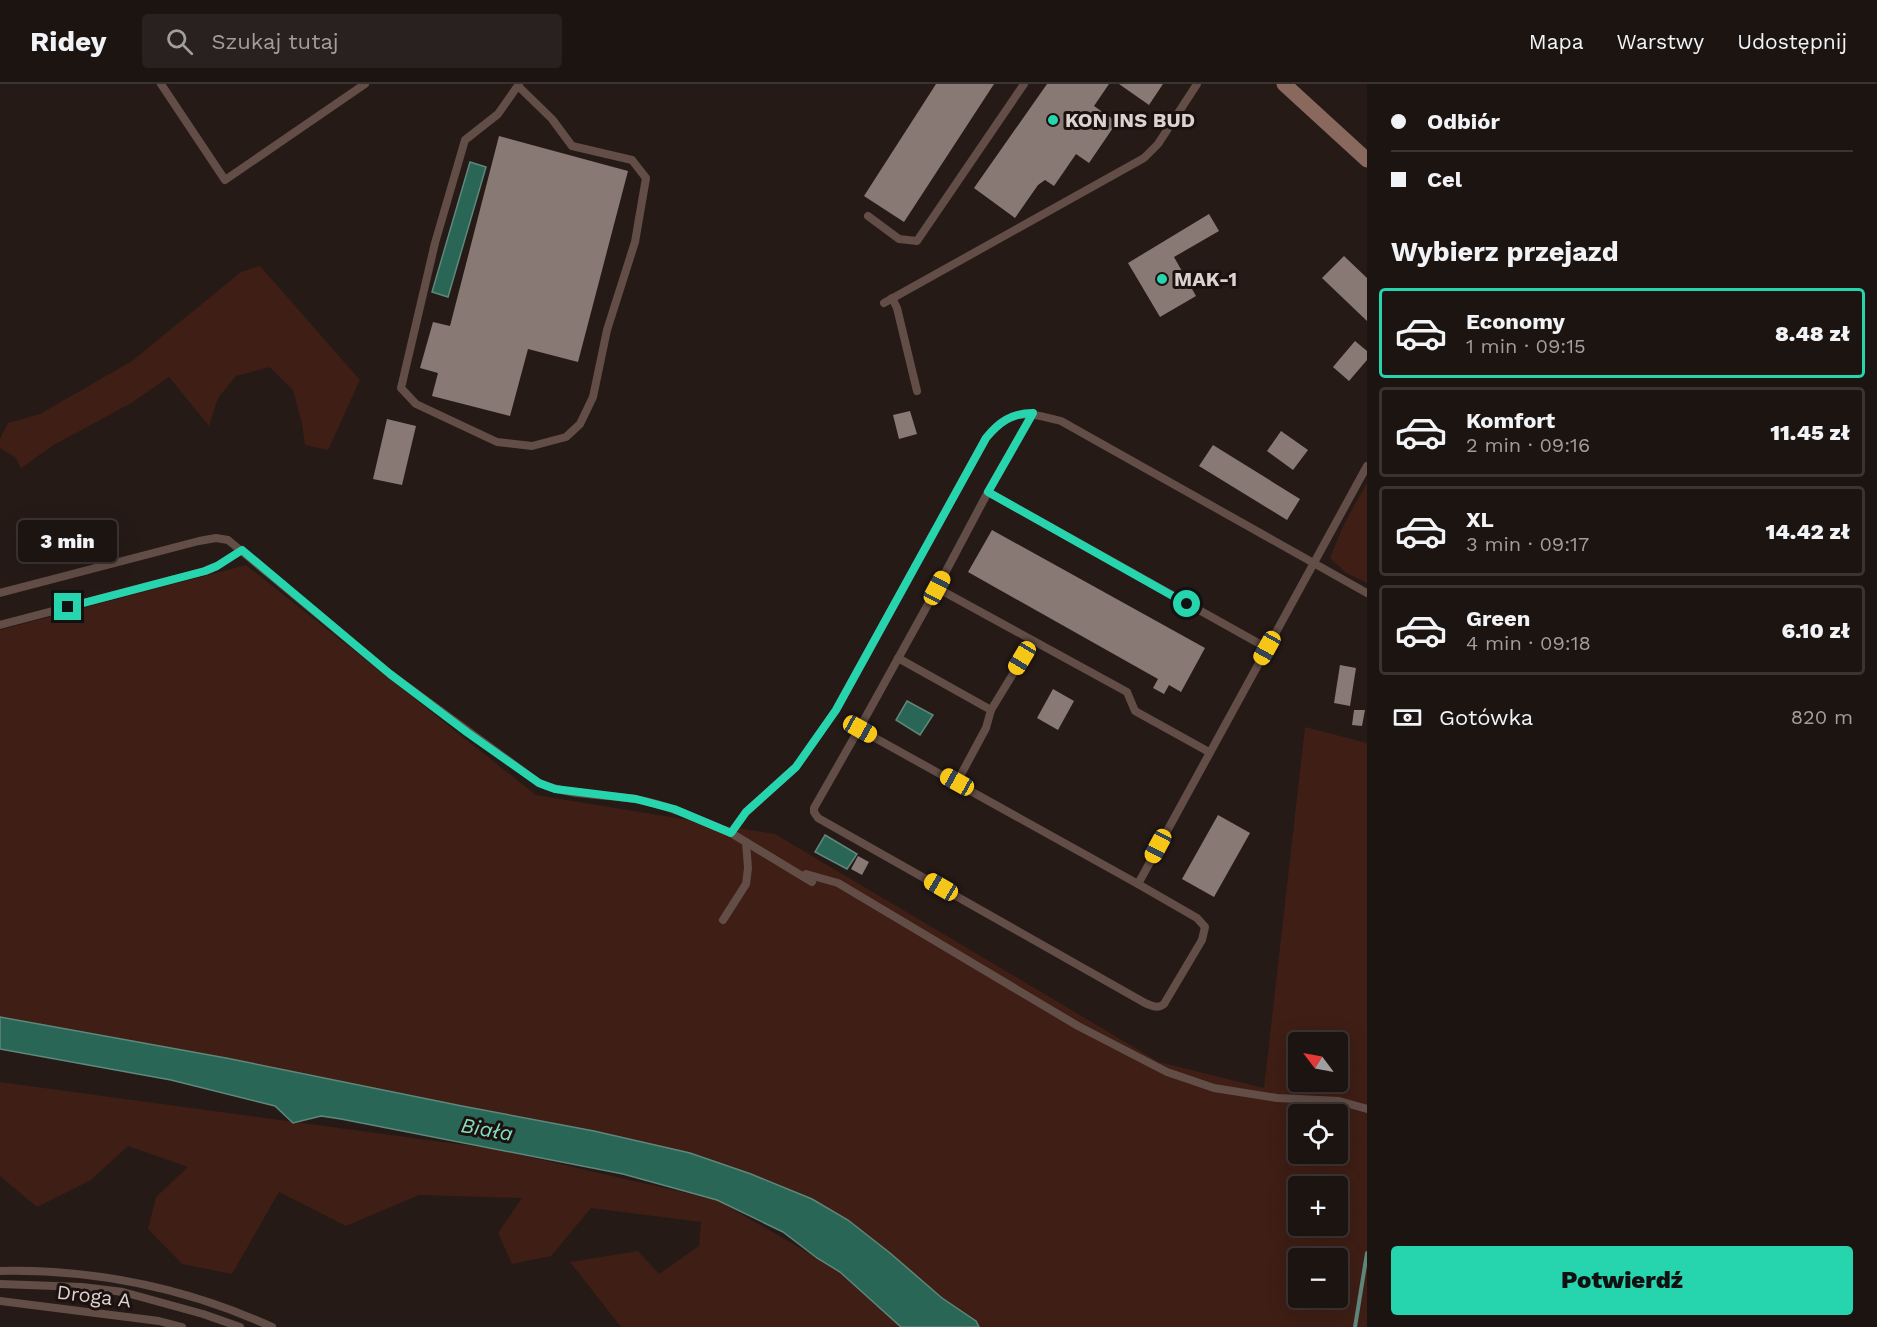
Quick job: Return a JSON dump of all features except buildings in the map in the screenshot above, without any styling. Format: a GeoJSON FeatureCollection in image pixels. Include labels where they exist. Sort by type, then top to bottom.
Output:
{"type":"FeatureCollection","features":[{"type":"Feature","properties":{"kind":"main road"},"geometry":{"type":"LineString","coordinates":[[1284,84],[1367,160]]}},
{"type":"Feature","properties":{"kind":"lane"},"geometry":{"type":"LineString","coordinates":[[160,84],[225,180],[364,84]]}},
{"type":"Feature","properties":{"kind":"lane"},"geometry":{"type":"LineString","coordinates":[[868,216],[899,239],[917,241],[1024,84]]}},
{"type":"Feature","properties":{"kind":"lane"},"geometry":{"type":"LineString","coordinates":[[884,303],[1144,158],[1158,144],[1197,84]]}},
{"type":"Feature","properties":{"kind":"lane"},"geometry":{"type":"LineString","coordinates":[[519,85],[552,119],[572,146],[632,160],[646,178],[635,242],[608,330],[593,397],[580,424],[566,438],[532,446],[497,442],[416,404],[401,388],[435,243],[465,140],[498,114],[519,85]]}},
{"type":"Feature","properties":{"kind":"lane"},"geometry":{"type":"LineString","coordinates":[[892,298],[897,308],[917,391]]}},
{"type":"Feature","properties":{"kind":"lane"},"geometry":{"type":"LineString","coordinates":[[731,833],[746,812],[796,767],[836,710],[986,438],[998,424],[1019,413],[1033,413],[1061,421],[1367,593]]}},
{"type":"Feature","properties":{"kind":"lane"},"geometry":{"type":"LineString","coordinates":[[860,729],[1197,918],[1205,927],[1202,940],[1164,1004],[1161,1007],[1153,1007],[1145,1003],[818,818],[814,812],[814,808],[860,729],[1033,413]]}},
{"type":"Feature","properties":{"kind":"lane"},"geometry":{"type":"LineString","coordinates":[[1138,884],[1367,466]]}},
{"type":"Feature","properties":{"kind":"lane"},"geometry":{"type":"LineString","coordinates":[[988,492],[1267,648]]}},
{"type":"Feature","properties":{"kind":"lane"},"geometry":{"type":"LineString","coordinates":[[0,593],[199,541],[216,538],[228,540],[390,674],[539,783],[555,789],[636,799],[674,809],[731,833],[808,880],[806,874],[838,884],[1068,1020],[1167,1072],[1214,1088],[1277,1098],[1339,1101],[1367,1109]]}},
{"type":"Feature","properties":{"kind":"lane"},"geometry":{"type":"LineString","coordinates":[[0,626],[205,571],[218,561],[242,550]]}},
{"type":"Feature","properties":{"kind":"lane"},"geometry":{"type":"LineString","coordinates":[[937,588],[1127,692],[1135,711],[1209,752]]}},
{"type":"Feature","properties":{"kind":"lane"},"geometry":{"type":"LineString","coordinates":[[957,782],[986,728],[991,710],[1033,641]]}},
{"type":"Feature","properties":{"kind":"lane"},"geometry":{"type":"LineString","coordinates":[[898,658],[991,710]]}},
{"type":"Feature","properties":{"kind":"lane"},"geometry":{"type":"LineString","coordinates":[[723,920],[746,884],[746,842]]}},
{"type":"Feature","properties":{"kind":"lane"},"geometry":{"type":"LineString","coordinates":[[0,1271],[45,1270],[137,1282],[181,1293],[229,1309],[272,1327]]}},
{"type":"Feature","properties":{"kind":"lane"},"geometry":{"type":"LineString","coordinates":[[0,1284],[82,1287],[123,1292],[203,1314],[240,1327]]}},
{"type":"Feature","properties":{"kind":"lane","name":"Droga A"},"geometry":{"type":"LineString","coordinates":[[0,1302],[159,1321],[182,1327]]}},
{"type":"Feature","properties":{"kind":"shaded area"},"geometry":{"type":"Polygon","coordinates":[[[260,266],[360,380],[328,450],[305,445],[293,390],[270,367],[236,376],[218,398],[209,426],[169,377],[131,403],[52,446],[20,469],[15,457],[0,448],[0,439],[8,423],[40,414],[132,361],[241,272],[260,266]]]}},
{"type":"Feature","properties":{"kind":"shaded area"},"geometry":{"type":"Polygon","coordinates":[[[1367,483],[1367,583],[1346,573],[1330,558],[1344,524],[1367,483]]]}},
{"type":"Feature","properties":{"kind":"shaded area"},"geometry":{"type":"Polygon","coordinates":[[[246,565],[536,795],[775,834],[1159,1062],[1264,1088],[1305,727],[1367,743],[1367,1327],[979,1327],[976,1320],[942,1298],[890,1253],[812,1199],[751,1174],[690,1153],[594,1131],[226,1058],[0,1017],[0,630],[246,565]]]}},
{"type":"Feature","properties":{"kind":"shaded area"},"geometry":{"type":"Polygon","coordinates":[[[0,1082],[495,1149],[717,1200],[937,1327],[621,1327],[570,1262],[638,1251],[659,1274],[699,1246],[701,1222],[591,1208],[551,1256],[512,1264],[498,1233],[522,1198],[419,1195],[346,1226],[279,1192],[232,1274],[182,1264],[148,1229],[156,1197],[188,1167],[128,1146],[91,1180],[37,1207],[0,1176],[0,1082]]]}},
{"type":"Feature","properties":{"kind":"water"},"geometry":{"type":"Polygon","coordinates":[[[470,162],[486,167],[448,297],[432,292],[470,162]]]}},
{"type":"Feature","properties":{"kind":"water"},"geometry":{"type":"Polygon","coordinates":[[[907,701],[933,715],[920,735],[896,720],[907,701]]]}},
{"type":"Feature","properties":{"kind":"water"},"geometry":{"type":"Polygon","coordinates":[[[825,835],[857,854],[847,869],[815,852],[825,835]]]}},
{"type":"Feature","properties":{"kind":"water","name":"Biała"},"geometry":{"type":"Polygon","coordinates":[[[0,1017],[226,1058],[594,1131],[690,1153],[751,1174],[812,1199],[848,1220],[942,1298],[976,1321],[979,1327],[901,1327],[840,1272],[783,1232],[717,1200],[623,1174],[341,1119],[321,1116],[293,1123],[275,1106],[171,1080],[0,1049],[0,1017]]]}},
{"type":"Feature","properties":{"kind":"waterway"},"geometry":{"type":"LineString","coordinates":[[1355,1327],[1367,1253]]}},
{"type":"Feature","properties":{"kind":"place","name":"KON INS BUD"},"geometry":{"type":"Point","coordinates":[1053,120]}},
{"type":"Feature","properties":{"kind":"place","name":"MAK-1"},"geometry":{"type":"Point","coordinates":[1162,279]}},
{"type":"Feature","properties":{"kind":"route"},"geometry":{"type":"LineString","coordinates":[[68,607],[205,571],[242,550],[390,674],[539,783],[555,789],[636,799],[674,809],[731,833],[746,812],[796,767],[819,737],[986,438],[998,424],[1019,413],[1033,413],[988,492],[1187,604]]}}]}
